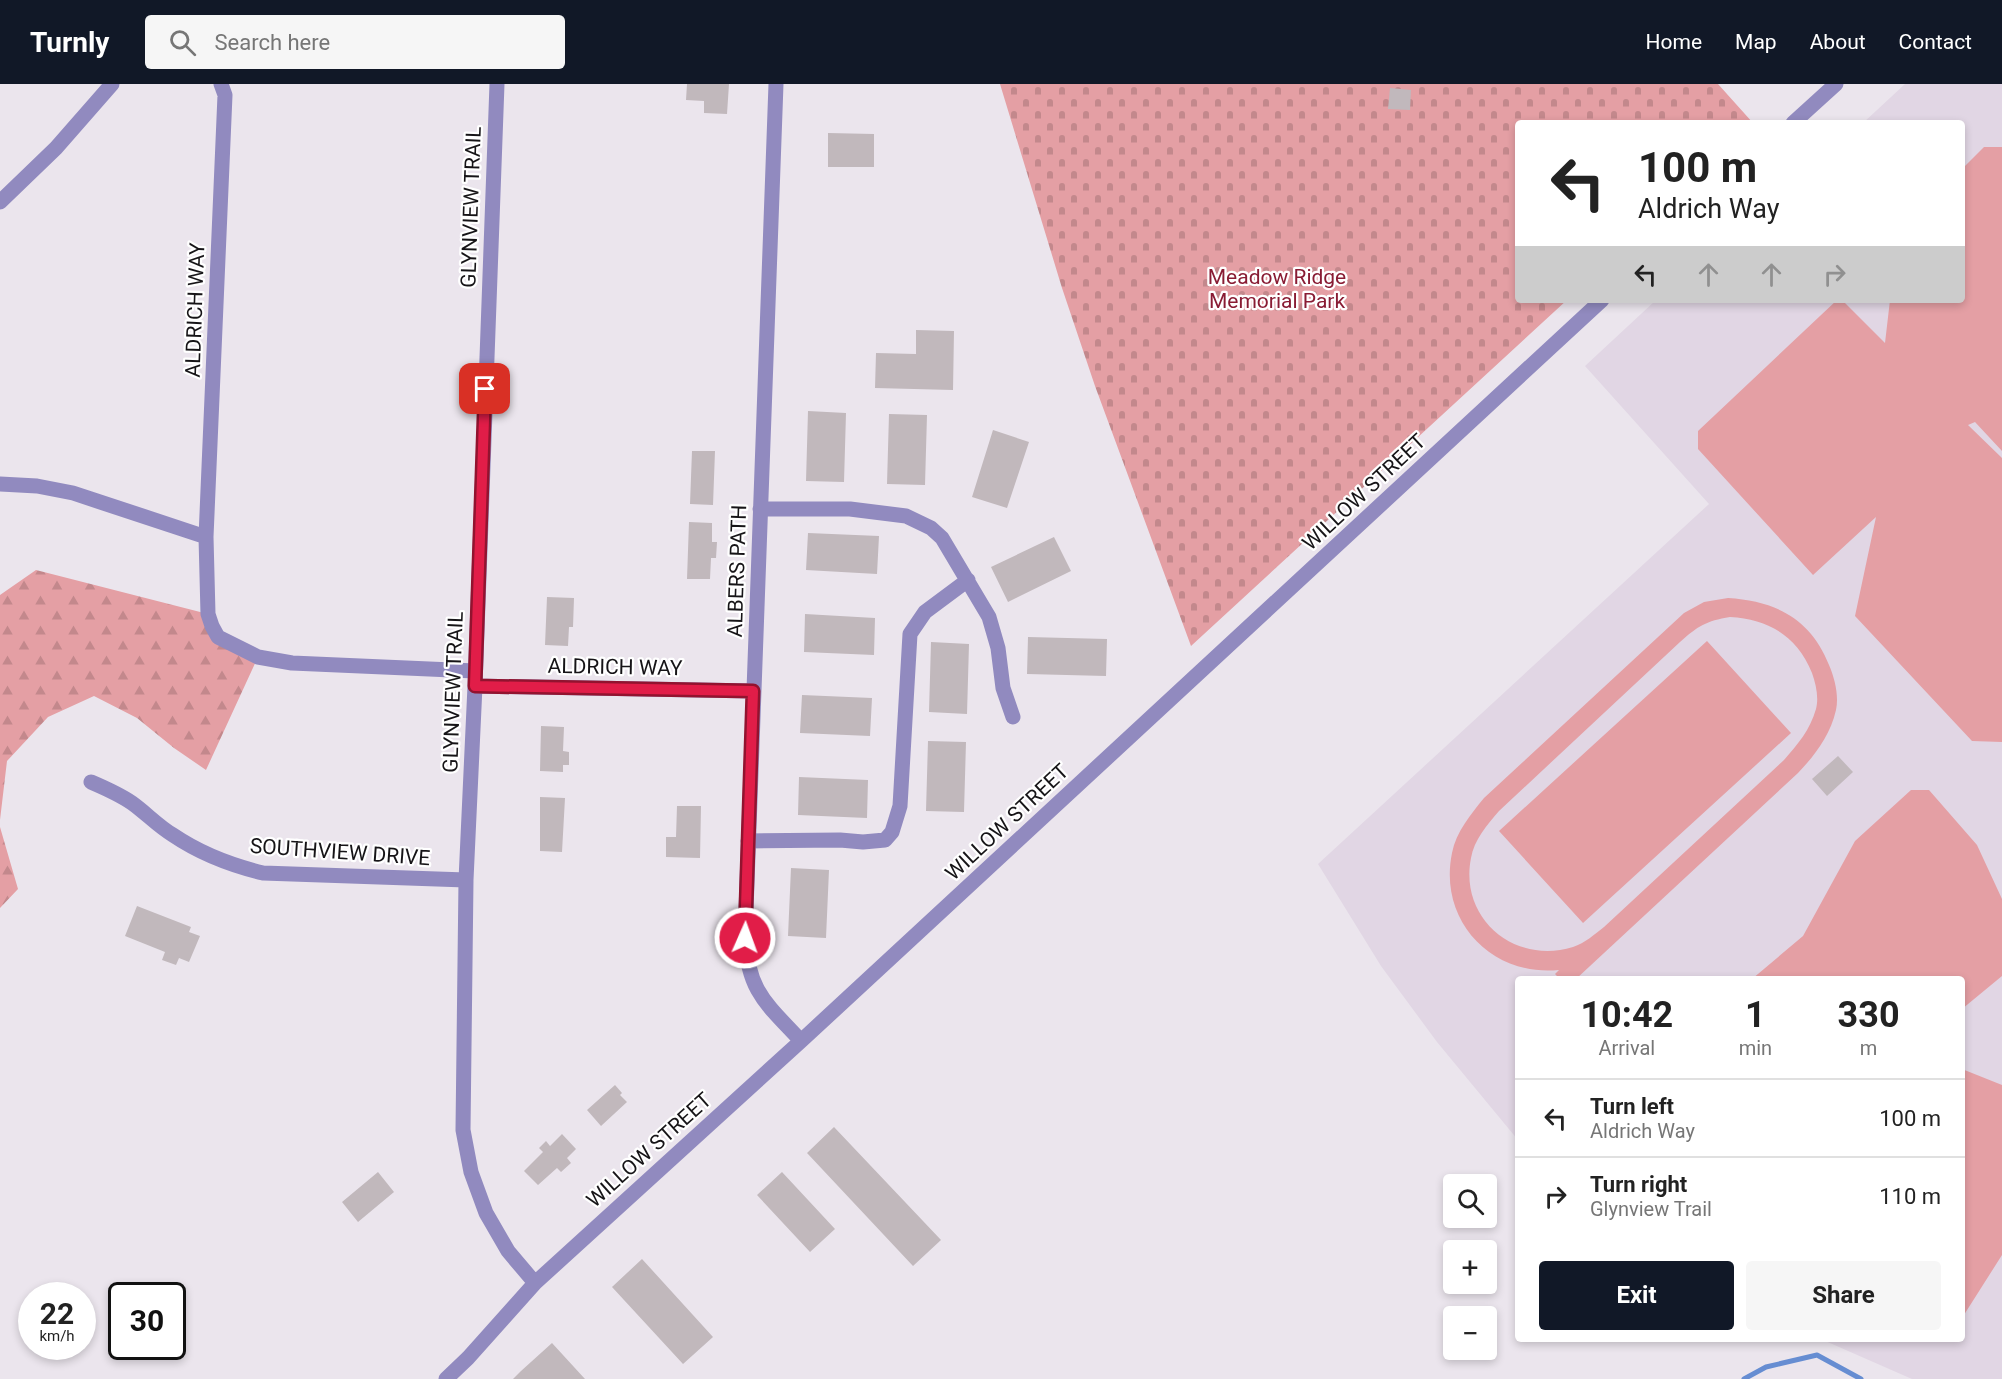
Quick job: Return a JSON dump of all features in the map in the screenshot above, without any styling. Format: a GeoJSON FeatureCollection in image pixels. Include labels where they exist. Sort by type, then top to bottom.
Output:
{"type":"FeatureCollection","features":[{"type":"Feature","properties":{"kind":"street"},"geometry":{"type":"LineString","coordinates":[[0,202],[56,148],[112,84]]}},
{"type":"Feature","properties":{"kind":"street","name":"ALDRICH WAY"},"geometry":{"type":"LineString","coordinates":[[221,84],[225,95],[206,537],[208,614],[219,637],[258,657],[292,663],[475,678],[753,691]]}},
{"type":"Feature","properties":{"kind":"street","name":"GLYNVIEW TRAIL"},"geometry":{"type":"LineString","coordinates":[[497,84],[466,880],[463,1130],[471,1172],[486,1213],[507,1251],[535,1283]]}},
{"type":"Feature","properties":{"kind":"street","name":"ALBERS PATH"},"geometry":{"type":"LineString","coordinates":[[776,84],[745,938],[750,978],[760,996],[801,1041]]}},
{"type":"Feature","properties":{"kind":"street"},"geometry":{"type":"LineString","coordinates":[[1796,120],[1836,84]]}},
{"type":"Feature","properties":{"kind":"street","name":"WILLOW STREET"},"geometry":{"type":"LineString","coordinates":[[446,1379],[468,1358],[535,1283],[801,1041],[1599,303]]}},
{"type":"Feature","properties":{"kind":"street"},"geometry":{"type":"LineString","coordinates":[[0,484],[37,486],[73,493],[206,537]]}},
{"type":"Feature","properties":{"kind":"street"},"geometry":{"type":"LineString","coordinates":[[760,509],[850,509],[906,516],[931,528],[942,538],[988,617],[998,648],[1003,688],[1013,717]]}},
{"type":"Feature","properties":{"kind":"street"},"geometry":{"type":"LineString","coordinates":[[748,841],[863,842],[885,840],[892,832],[900,806],[910,634],[925,612],[968,580]]}},
{"type":"Feature","properties":{"kind":"street","name":"SOUTHVIEW DRIVE"},"geometry":{"type":"LineString","coordinates":[[91,782],[113,791],[132,803],[171,835],[230,865],[263,873],[466,880]]}},
{"type":"Feature","properties":{"kind":"shaded area"},"geometry":{"type":"Polygon","coordinates":[[[1905,84],[2002,84],[2002,1379],[1912,1379],[1828,1342],[1965,1342],[1965,976],[1515,976],[1515,1136],[1437,1042],[1381,966],[1318,864],[1709,504],[1585,366],[1653,303],[1965,303],[1965,120],[1866,120],[1905,84]]]}},
{"type":"Feature","properties":{"kind":"green space","name":"Meadow Ridge Memorial Park"},"geometry":{"type":"Polygon","coordinates":[[[1000,84],[1718,84],[1750,120],[1515,120],[1515,303],[1564,303],[1191,646],[1095,386],[1062,288],[1000,84]]]}},
{"type":"Feature","properties":{"kind":"green space"},"geometry":{"type":"Polygon","coordinates":[[[1984,147],[2002,147],[2002,451],[1975,422],[1968,425],[2002,458],[2002,742],[1972,741],[1855,616],[1876,517],[1813,575],[1698,449],[1698,431],[1834,303],[1845,303],[1885,343],[1890,303],[1965,303],[1965,166],[1984,147]]]}},
{"type":"Feature","properties":{"kind":"green space"},"geometry":{"type":"Polygon","coordinates":[[[36,570],[208,614],[212,626],[258,657],[206,770],[137,718],[94,696],[48,717],[7,761],[0,820],[0,595],[36,570]]]}},
{"type":"Feature","properties":{"kind":"green space"},"geometry":{"type":"Polygon","coordinates":[[[1728,598],[1762,603],[1790,615],[1802,624],[1821,649],[1829,665],[1837,693],[1837,705],[1833,719],[1821,744],[1798,773],[1579,976],[1557,976],[1555,974],[1559,970],[1535,970],[1512,964],[1492,954],[1475,940],[1462,922],[1453,901],[1450,878],[1452,853],[1457,838],[1484,798],[1684,613],[1704,602],[1728,598]],[[1730,617],[1715,620],[1692,632],[1499,811],[1478,839],[1471,858],[1470,880],[1474,900],[1483,918],[1496,932],[1512,943],[1531,949],[1551,951],[1573,947],[1586,941],[1604,927],[1784,760],[1807,730],[1816,709],[1817,691],[1812,673],[1798,649],[1780,632],[1757,621],[1730,617]]]}},
{"type":"Feature","properties":{"kind":"green space"},"geometry":{"type":"Polygon","coordinates":[[[1707,641],[1791,733],[1583,923],[1499,831],[1707,641]]]}},
{"type":"Feature","properties":{"kind":"green space"},"geometry":{"type":"Polygon","coordinates":[[[1911,790],[1929,790],[1977,845],[2002,899],[2002,976],[1965,1007],[1965,976],[1756,976],[1803,936],[1855,841],[1911,790]]]}},
{"type":"Feature","properties":{"kind":"green space"},"geometry":{"type":"Polygon","coordinates":[[[0,827],[18,889],[0,908],[0,827]]]}},
{"type":"Feature","properties":{"kind":"green space"},"geometry":{"type":"Polygon","coordinates":[[[1965,1070],[2002,1085],[2002,1255],[1965,1313],[1965,1070]]]}},
{"type":"Feature","properties":{"kind":"building"},"geometry":{"type":"Polygon","coordinates":[[[687,84],[729,84],[727,114],[704,113],[704,101],[686,100],[687,84]]]}},
{"type":"Feature","properties":{"kind":"building"},"geometry":{"type":"Polygon","coordinates":[[[1390,88],[1411,90],[1410,110],[1388,109],[1390,88]]]}},
{"type":"Feature","properties":{"kind":"building"},"geometry":{"type":"Polygon","coordinates":[[[828,133],[874,134],[874,167],[828,167],[828,133]]]}},
{"type":"Feature","properties":{"kind":"building"},"geometry":{"type":"Polygon","coordinates":[[[916,330],[954,331],[953,390],[875,388],[876,353],[916,354],[916,330]]]}},
{"type":"Feature","properties":{"kind":"building"},"geometry":{"type":"Polygon","coordinates":[[[808,411],[846,413],[844,482],[806,481],[808,411]]]}},
{"type":"Feature","properties":{"kind":"building"},"geometry":{"type":"Polygon","coordinates":[[[889,414],[927,415],[925,485],[887,484],[889,414]]]}},
{"type":"Feature","properties":{"kind":"building"},"geometry":{"type":"Polygon","coordinates":[[[993,430],[1029,442],[1007,508],[972,497],[993,430]]]}},
{"type":"Feature","properties":{"kind":"building"},"geometry":{"type":"Polygon","coordinates":[[[692,451],[715,451],[713,505],[690,504],[692,451]]]}},
{"type":"Feature","properties":{"kind":"building"},"geometry":{"type":"Polygon","coordinates":[[[689,522],[712,523],[712,542],[717,542],[716,558],[711,558],[710,579],[687,579],[689,522]]]}},
{"type":"Feature","properties":{"kind":"building"},"geometry":{"type":"Polygon","coordinates":[[[808,533],[879,536],[877,574],[806,570],[808,533]]]}},
{"type":"Feature","properties":{"kind":"building"},"geometry":{"type":"Polygon","coordinates":[[[1054,537],[1071,571],[1008,602],[991,567],[1054,537]]]}},
{"type":"Feature","properties":{"kind":"building"},"geometry":{"type":"Polygon","coordinates":[[[547,597],[574,598],[573,627],[569,627],[568,646],[545,645],[547,597]]]}},
{"type":"Feature","properties":{"kind":"building"},"geometry":{"type":"Polygon","coordinates":[[[805,614],[875,618],[874,655],[804,652],[805,614]]]}},
{"type":"Feature","properties":{"kind":"building"},"geometry":{"type":"Polygon","coordinates":[[[1028,637],[1107,639],[1106,676],[1027,674],[1028,637]]]}},
{"type":"Feature","properties":{"kind":"building"},"geometry":{"type":"Polygon","coordinates":[[[931,642],[969,644],[967,714],[929,712],[931,642]]]}},
{"type":"Feature","properties":{"kind":"building"},"geometry":{"type":"Polygon","coordinates":[[[802,695],[872,698],[870,736],[800,733],[802,695]]]}},
{"type":"Feature","properties":{"kind":"building"},"geometry":{"type":"Polygon","coordinates":[[[541,726],[564,727],[563,751],[569,752],[569,765],[563,765],[563,772],[540,771],[541,726]]]}},
{"type":"Feature","properties":{"kind":"building"},"geometry":{"type":"Polygon","coordinates":[[[928,741],[966,742],[964,812],[926,811],[928,741]]]}},
{"type":"Feature","properties":{"kind":"building"},"geometry":{"type":"Polygon","coordinates":[[[1838,756],[1853,772],[1827,796],[1812,779],[1838,756]]]}},
{"type":"Feature","properties":{"kind":"building"},"geometry":{"type":"Polygon","coordinates":[[[799,777],[868,780],[867,818],[798,815],[799,777]]]}},
{"type":"Feature","properties":{"kind":"building"},"geometry":{"type":"Polygon","coordinates":[[[540,797],[565,798],[562,852],[540,851],[540,797]]]}},
{"type":"Feature","properties":{"kind":"building"},"geometry":{"type":"Polygon","coordinates":[[[677,806],[701,806],[700,858],[666,857],[666,837],[676,837],[677,806]]]}},
{"type":"Feature","properties":{"kind":"building"},"geometry":{"type":"Polygon","coordinates":[[[791,868],[829,870],[826,938],[788,936],[791,868]]]}},
{"type":"Feature","properties":{"kind":"building"},"geometry":{"type":"Polygon","coordinates":[[[137,906],[191,927],[189,932],[200,936],[189,962],[179,958],[176,965],[162,960],[165,952],[125,936],[137,906]]]}},
{"type":"Feature","properties":{"kind":"building"},"geometry":{"type":"Polygon","coordinates":[[[615,1085],[627,1102],[601,1126],[587,1110],[615,1085]]]}},
{"type":"Feature","properties":{"kind":"building"},"geometry":{"type":"Polygon","coordinates":[[[834,1127],[941,1240],[913,1266],[807,1153],[834,1127]]]}},
{"type":"Feature","properties":{"kind":"building"},"geometry":{"type":"Polygon","coordinates":[[[562,1134],[576,1149],[567,1158],[571,1163],[561,1172],[557,1168],[538,1185],[524,1171],[543,1152],[539,1148],[546,1141],[550,1146],[562,1134]]]}},
{"type":"Feature","properties":{"kind":"building"},"geometry":{"type":"Polygon","coordinates":[[[378,1172],[394,1192],[358,1222],[342,1202],[378,1172]]]}},
{"type":"Feature","properties":{"kind":"building"},"geometry":{"type":"Polygon","coordinates":[[[782,1172],[835,1229],[810,1252],[757,1195],[782,1172]]]}},
{"type":"Feature","properties":{"kind":"building"},"geometry":{"type":"Polygon","coordinates":[[[642,1259],[713,1337],[683,1364],[612,1287],[642,1259]]]}},
{"type":"Feature","properties":{"kind":"building"},"geometry":{"type":"Polygon","coordinates":[[[552,1343],[585,1379],[513,1379],[521,1371],[552,1343]]]}},
{"type":"Feature","properties":{"kind":"waterway"},"geometry":{"type":"LineString","coordinates":[[1744,1379],[1766,1367],[1817,1355],[1861,1379]]}},
{"type":"Feature","properties":{"kind":"route"},"geometry":{"type":"LineString","coordinates":[[485,389],[475,686],[753,691],[745,938]]}}]}
